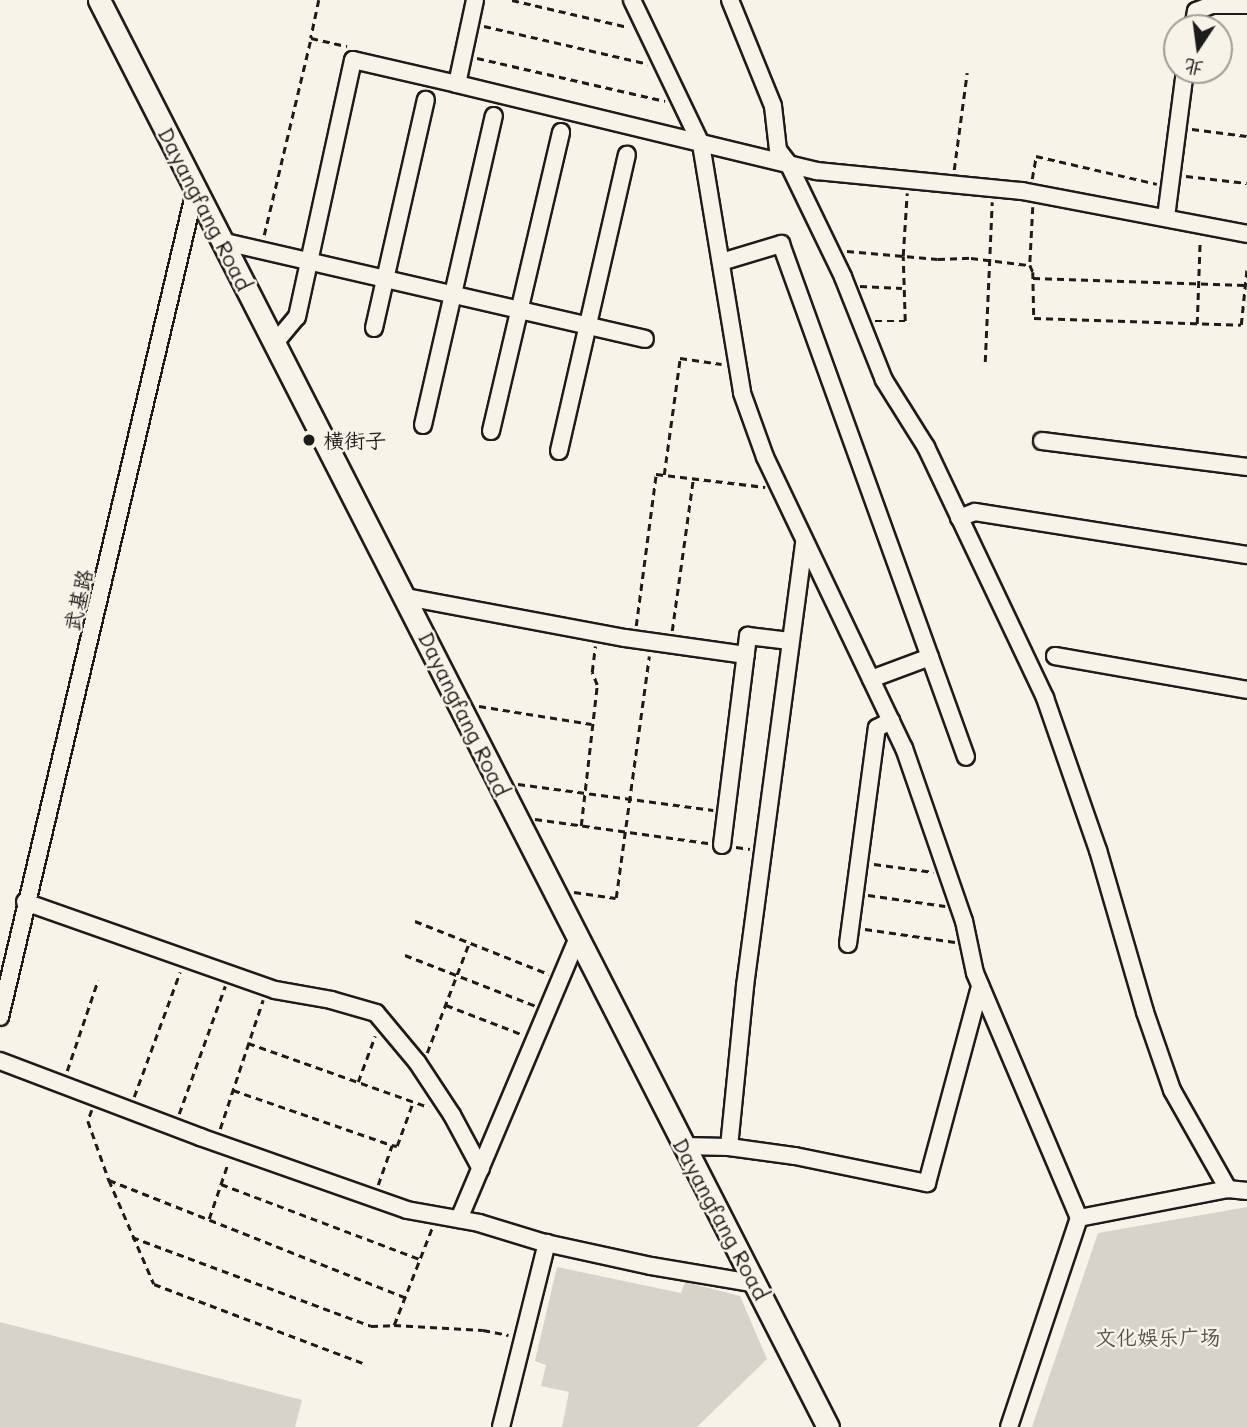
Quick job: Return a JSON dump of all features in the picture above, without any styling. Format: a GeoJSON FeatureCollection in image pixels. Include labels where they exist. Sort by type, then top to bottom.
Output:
{"type":"FeatureCollection","features":[{"type":"Feature","properties":{"kind":"main road","name":"Dayangfang Road"},"geometry":{"type":"LineString","coordinates":[[99,0],[406,597],[514,817],[757,1284],[828,1427]]}},
{"type":"Feature","properties":{"kind":"street"},"geometry":{"type":"LineString","coordinates":[[457,83],[475,0]]}},
{"type":"Feature","properties":{"kind":"street"},"geometry":{"type":"LineString","coordinates":[[632,0],[701,144],[742,393],[779,489],[904,748],[960,908],[981,985],[1079,1218],[1009,1427]]}},
{"type":"Feature","properties":{"kind":"street"},"geometry":{"type":"LineString","coordinates":[[730,0],[773,106],[778,150],[788,163],[830,249],[884,380],[926,447],[1045,698],[1098,850],[1145,1012],[1172,1090],[1228,1189]]}},
{"type":"Feature","properties":{"kind":"street"},"geometry":{"type":"LineString","coordinates":[[1195,14],[1196,11],[1212,5],[1247,5]]}},
{"type":"Feature","properties":{"kind":"street"},"geometry":{"type":"LineString","coordinates":[[274,344],[297,317],[353,60],[817,171],[1032,193],[1247,234]]}},
{"type":"Feature","properties":{"kind":"street"},"geometry":{"type":"LineString","coordinates":[[1166,217],[1183,84]]}},
{"type":"Feature","properties":{"kind":"street"},"geometry":{"type":"LineString","coordinates":[[374,328],[426,100]]}},
{"type":"Feature","properties":{"kind":"street"},"geometry":{"type":"LineString","coordinates":[[423,425],[494,116]]}},
{"type":"Feature","properties":{"kind":"street"},"geometry":{"type":"LineString","coordinates":[[491,431],[561,132]]}},
{"type":"Feature","properties":{"kind":"street"},"geometry":{"type":"LineString","coordinates":[[559,451],[627,155]]}},
{"type":"Feature","properties":{"kind":"street","name":"武基路"},"geometry":{"type":"LineString","coordinates":[[0,1017],[25,902],[52,806],[195,191]]}},
{"type":"Feature","properties":{"kind":"street"},"geometry":{"type":"LineString","coordinates":[[221,241],[645,339]]}},
{"type":"Feature","properties":{"kind":"street"},"geometry":{"type":"LineString","coordinates":[[721,262],[781,244],[966,757]]}},
{"type":"Feature","properties":{"kind":"street"},"geometry":{"type":"LineString","coordinates":[[1042,441],[1247,467]]}},
{"type":"Feature","properties":{"kind":"street"},"geometry":{"type":"LineString","coordinates":[[959,518],[975,512],[1247,555]]}},
{"type":"Feature","properties":{"kind":"street"},"geometry":{"type":"LineString","coordinates":[[729,1147],[745,986],[804,542]]}},
{"type":"Feature","properties":{"kind":"street"},"geometry":{"type":"LineString","coordinates":[[406,597],[634,640],[746,655]]}},
{"type":"Feature","properties":{"kind":"street"},"geometry":{"type":"LineString","coordinates":[[722,845],[748,636],[790,641]]}},
{"type":"Feature","properties":{"kind":"street"},"geometry":{"type":"LineString","coordinates":[[1055,656],[1247,690]]}},
{"type":"Feature","properties":{"kind":"street"},"geometry":{"type":"LineString","coordinates":[[871,678],[930,657]]}},
{"type":"Feature","properties":{"kind":"street"},"geometry":{"type":"LineString","coordinates":[[848,944],[877,728],[891,721]]}},
{"type":"Feature","properties":{"kind":"street"},"geometry":{"type":"LineString","coordinates":[[25,902],[267,987],[331,1000],[376,1013],[421,1069],[452,1115],[481,1169]]}},
{"type":"Feature","properties":{"kind":"street"},"geometry":{"type":"LineString","coordinates":[[459,1219],[558,978],[577,940]]}},
{"type":"Feature","properties":{"kind":"street"},"geometry":{"type":"LineString","coordinates":[[683,1146],[729,1147],[928,1183],[981,985]]}},
{"type":"Feature","properties":{"kind":"street"},"geometry":{"type":"LineString","coordinates":[[0,1061],[233,1149],[373,1198],[547,1243],[651,1266],[757,1284]]}},
{"type":"Feature","properties":{"kind":"street"},"geometry":{"type":"LineString","coordinates":[[1079,1218],[1228,1189],[1247,1191]]}},
{"type":"Feature","properties":{"kind":"street"},"geometry":{"type":"LineString","coordinates":[[502,1427],[547,1243]]}},
{"type":"Feature","properties":{"kind":"path"},"geometry":{"type":"LineString","coordinates":[[261,251],[319,0]]}},
{"type":"Feature","properties":{"kind":"path"},"geometry":{"type":"LineString","coordinates":[[512,0],[647,31]]}},
{"type":"Feature","properties":{"kind":"path"},"geometry":{"type":"LineString","coordinates":[[470,22],[664,68]]}},
{"type":"Feature","properties":{"kind":"path"},"geometry":{"type":"LineString","coordinates":[[311,38],[355,48],[353,60]]}},
{"type":"Feature","properties":{"kind":"path"},"geometry":{"type":"LineString","coordinates":[[463,55],[680,105]]}},
{"type":"Feature","properties":{"kind":"path"},"geometry":{"type":"LineString","coordinates":[[952,184],[967,73]]}},
{"type":"Feature","properties":{"kind":"path"},"geometry":{"type":"LineString","coordinates":[[1178,127],[1247,136]]}},
{"type":"Feature","properties":{"kind":"path"},"geometry":{"type":"LineString","coordinates":[[1247,184],[1171,181],[1036,156],[1030,265],[1034,318],[1241,325],[1247,267]]}},
{"type":"Feature","properties":{"kind":"path"},"geometry":{"type":"LineString","coordinates":[[860,321],[905,321],[902,288],[908,180]]}},
{"type":"Feature","properties":{"kind":"path"},"geometry":{"type":"LineString","coordinates":[[985,362],[987,260],[993,188]]}},
{"type":"Feature","properties":{"kind":"path"},"geometry":{"type":"LineString","coordinates":[[1197,324],[1201,224]]}},
{"type":"Feature","properties":{"kind":"path"},"geometry":{"type":"LineString","coordinates":[[830,249],[1030,265]]}},
{"type":"Feature","properties":{"kind":"path"},"geometry":{"type":"LineString","coordinates":[[1033,278],[1245,285]]}},
{"type":"Feature","properties":{"kind":"path"},"geometry":{"type":"LineString","coordinates":[[846,285],[902,288]]}},
{"type":"Feature","properties":{"kind":"path"},"geometry":{"type":"LineString","coordinates":[[664,475],[680,358],[738,366]]}},
{"type":"Feature","properties":{"kind":"path"},"geometry":{"type":"LineString","coordinates":[[634,640],[656,474],[779,489]]}},
{"type":"Feature","properties":{"kind":"path"},"geometry":{"type":"LineString","coordinates":[[670,645],[693,479]]}},
{"type":"Feature","properties":{"kind":"path"},"geometry":{"type":"LineString","coordinates":[[581,826],[597,685],[593,672],[597,632]]}},
{"type":"Feature","properties":{"kind":"path"},"geometry":{"type":"LineString","coordinates":[[551,889],[616,898],[651,642]]}},
{"type":"Feature","properties":{"kind":"path"},"geometry":{"type":"LineString","coordinates":[[459,703],[593,724]]}},
{"type":"Feature","properties":{"kind":"path"},"geometry":{"type":"LineString","coordinates":[[498,781],[726,812]]}},
{"type":"Feature","properties":{"kind":"path"},"geometry":{"type":"LineString","coordinates":[[514,817],[763,851]]}},
{"type":"Feature","properties":{"kind":"path"},"geometry":{"type":"LineString","coordinates":[[871,863],[948,874]]}},
{"type":"Feature","properties":{"kind":"path"},"geometry":{"type":"LineString","coordinates":[[868,895],[960,908]]}},
{"type":"Feature","properties":{"kind":"path"},"geometry":{"type":"LineString","coordinates":[[415,921],[558,978]]}},
{"type":"Feature","properties":{"kind":"path"},"geometry":{"type":"LineString","coordinates":[[861,929],[969,944]]}},
{"type":"Feature","properties":{"kind":"path"},"geometry":{"type":"LineString","coordinates":[[421,1069],[469,943]]}},
{"type":"Feature","properties":{"kind":"path"},"geometry":{"type":"LineString","coordinates":[[405,955],[545,1010]]}},
{"type":"Feature","properties":{"kind":"path"},"geometry":{"type":"LineString","coordinates":[[130,1110],[185,958]]}},
{"type":"Feature","properties":{"kind":"path"},"geometry":{"type":"LineString","coordinates":[[174,1127],[230,974]]}},
{"type":"Feature","properties":{"kind":"path"},"geometry":{"type":"LineString","coordinates":[[62,1084],[98,980]]}},
{"type":"Feature","properties":{"kind":"path"},"geometry":{"type":"LineString","coordinates":[[215,1142],[267,987]]}},
{"type":"Feature","properties":{"kind":"path"},"geometry":{"type":"LineString","coordinates":[[446,1005],[534,1039]]}},
{"type":"Feature","properties":{"kind":"path"},"geometry":{"type":"LineString","coordinates":[[358,1082],[381,1019]]}},
{"type":"Feature","properties":{"kind":"path"},"geometry":{"type":"LineString","coordinates":[[248,1043],[452,1115]]}},
{"type":"Feature","properties":{"kind":"path"},"geometry":{"type":"LineString","coordinates":[[233,1090],[397,1146],[414,1101]]}},
{"type":"Feature","properties":{"kind":"path"},"geometry":{"type":"LineString","coordinates":[[97,1097],[88,1121],[109,1180],[153,1284],[363,1363]]}},
{"type":"Feature","properties":{"kind":"path"},"geometry":{"type":"LineString","coordinates":[[373,1198],[392,1145]]}},
{"type":"Feature","properties":{"kind":"path"},"geometry":{"type":"LineString","coordinates":[[209,1219],[233,1149]]}},
{"type":"Feature","properties":{"kind":"path"},"geometry":{"type":"LineString","coordinates":[[109,1180],[405,1297]]}},
{"type":"Feature","properties":{"kind":"path"},"geometry":{"type":"LineString","coordinates":[[221,1184],[419,1259]]}},
{"type":"Feature","properties":{"kind":"path"},"geometry":{"type":"LineString","coordinates":[[394,1325],[437,1215]]}},
{"type":"Feature","properties":{"kind":"path"},"geometry":{"type":"LineString","coordinates":[[132,1237],[371,1326],[483,1330],[523,1338]]}},
{"type":"Feature","properties":{"kind":"green space","name":"文化娱乐广场"},"geometry":{"type":"Polygon","coordinates":[[[1247,1207],[1247,1427],[1032,1427],[1098,1233],[1247,1207]]]}},
{"type":"Feature","properties":{"kind":"green space"},"geometry":{"type":"Polygon","coordinates":[[[557,1267],[681,1293],[685,1282],[740,1296],[767,1359],[697,1427],[562,1427],[569,1392],[541,1386],[546,1365],[535,1361],[557,1267]]]}},
{"type":"Feature","properties":{"kind":"green space"},"geometry":{"type":"Polygon","coordinates":[[[0,1322],[302,1400],[295,1427],[0,1427],[0,1322]]]}},
{"type":"Feature","properties":{"kind":"place","name":"横街子"},"geometry":{"type":"Point","coordinates":[309,440]}}]}
